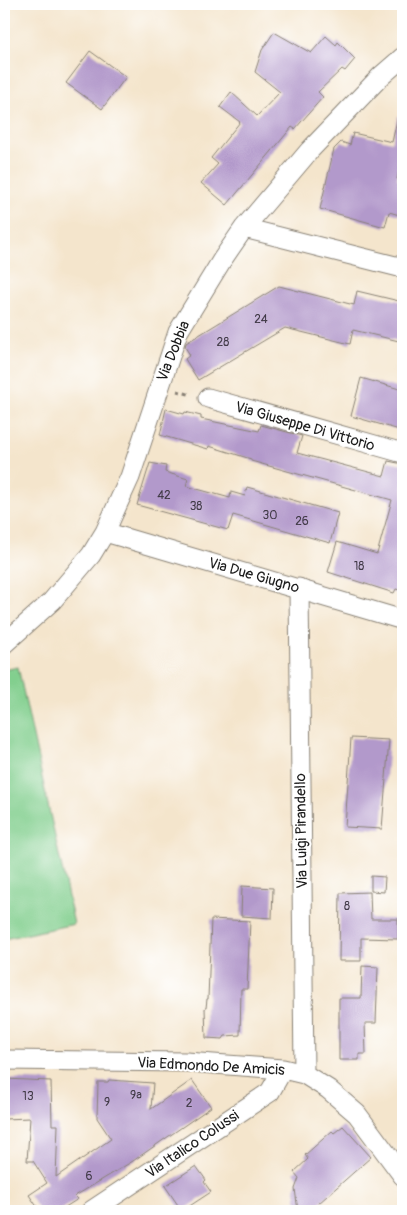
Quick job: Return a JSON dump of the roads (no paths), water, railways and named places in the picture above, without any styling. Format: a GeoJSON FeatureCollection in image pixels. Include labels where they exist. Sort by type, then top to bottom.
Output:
{"type":"FeatureCollection","features":[{"type":"Feature","properties":{"kind":"street","name":"Via Dobbia"},"geometry":{"type":"LineString","coordinates":[[4,644],[52,601],[91,555],[105,532],[130,477],[178,332],[217,267],[244,228],[310,150],[403,57]]}},
{"type":"Feature","properties":{"kind":"street"},"geometry":{"type":"LineString","coordinates":[[244,228],[403,268]]}},
{"type":"Feature","properties":{"kind":"street","name":"Via Giuseppe Di Vittorio"},"geometry":{"type":"LineString","coordinates":[[208,398],[403,453]]}},
{"type":"Feature","properties":{"kind":"street","name":"Via Due Giugno"},"geometry":{"type":"LineString","coordinates":[[105,532],[403,620]]}},
{"type":"Feature","properties":{"kind":"street","name":"Via Luigi Pirandello"},"geometry":{"type":"LineString","coordinates":[[299,588],[304,1074]]}},
{"type":"Feature","properties":{"kind":"street","name":"Via Edmondo De Amicis"},"geometry":{"type":"LineString","coordinates":[[4,1060],[186,1062],[283,1069],[304,1074],[328,1089],[358,1114],[403,1176]]}},
{"type":"Feature","properties":{"kind":"street","name":"Via Italico Colussi"},"geometry":{"type":"LineString","coordinates":[[91,1211],[270,1092],[283,1069]]}}]}
